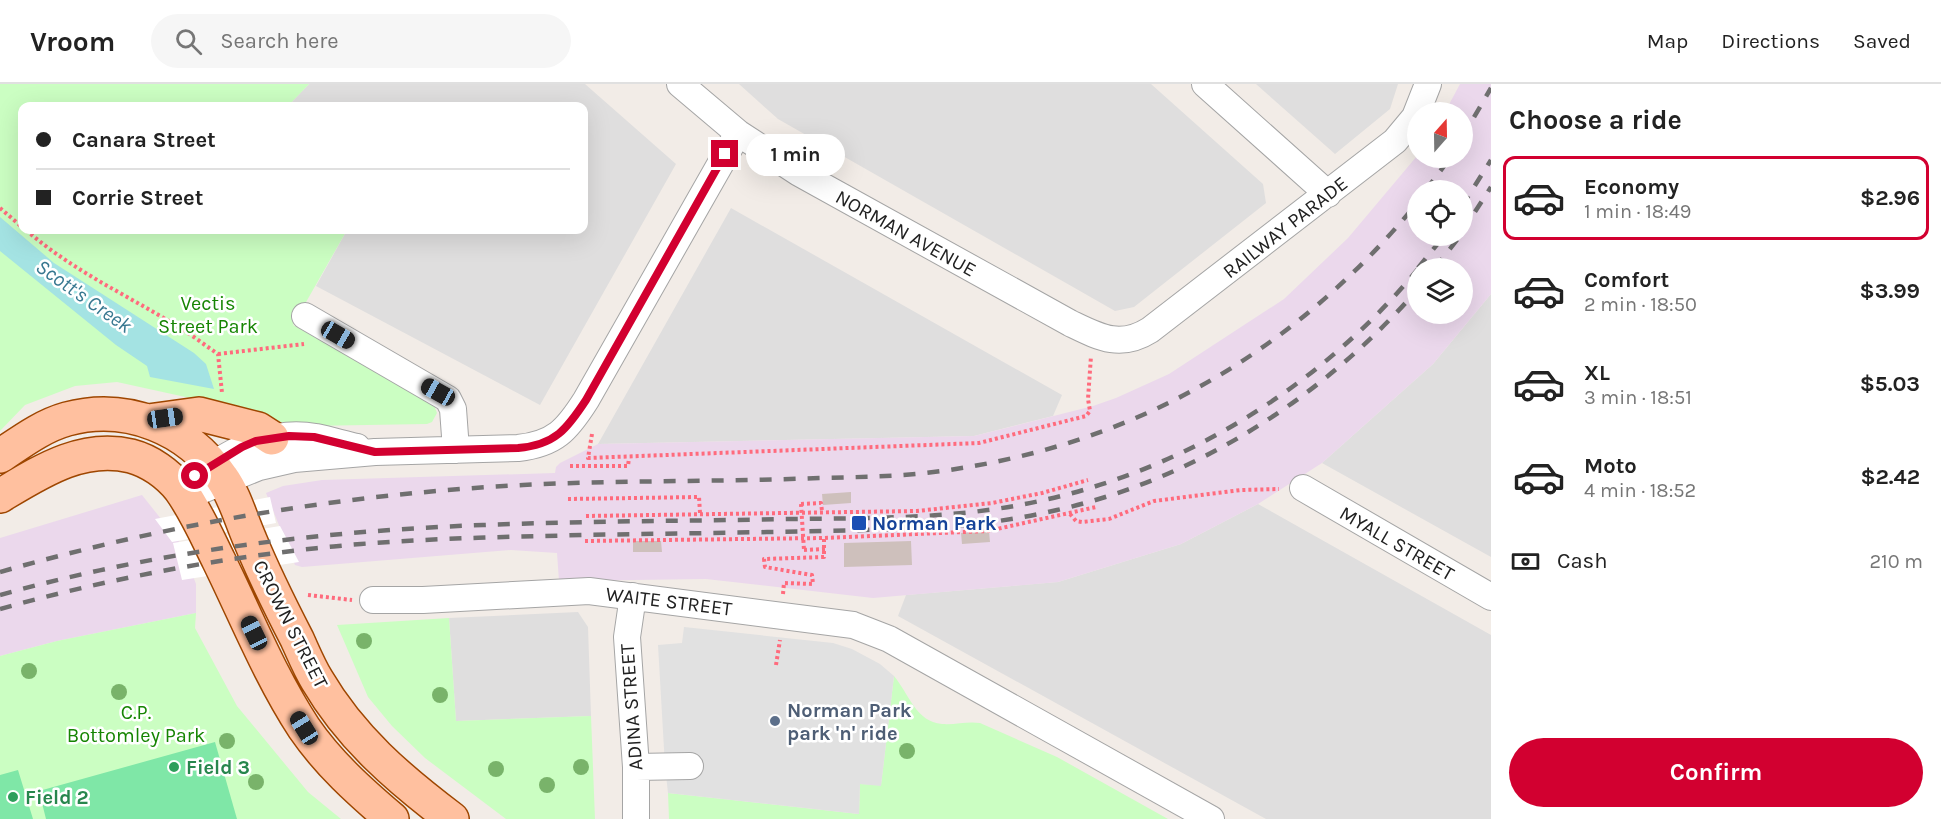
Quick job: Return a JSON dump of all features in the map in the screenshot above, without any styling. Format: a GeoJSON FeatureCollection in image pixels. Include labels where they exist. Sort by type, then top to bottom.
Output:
{"type":"FeatureCollection","features":[{"type":"Feature","properties":{"kind":"main road"},"geometry":{"type":"LineString","coordinates":[[0,456],[37,432],[67,419],[103,414],[126,415],[148,421],[199,414],[258,429],[272,438]]}},
{"type":"Feature","properties":{"kind":"main road","name":"CROWN STREET"},"geometry":{"type":"LineString","coordinates":[[148,421],[187,441],[218,472],[315,677],[340,716],[375,755],[402,780],[452,819]]}},
{"type":"Feature","properties":{"kind":"main road","name":"CROWN STREET"},"geometry":{"type":"LineString","coordinates":[[0,495],[69,459],[104,453],[133,457],[148,463],[182,493],[199,520],[281,689],[304,728],[342,775],[392,819]]}},
{"type":"Feature","properties":{"kind":"street","name":"NORMAN AVENUE"},"geometry":{"type":"LineString","coordinates":[[680,84],[738,133],[780,162],[829,191],[1081,328],[1115,340]]}},
{"type":"Feature","properties":{"kind":"street"},"geometry":{"type":"LineString","coordinates":[[1204,84],[1328,194]]}},
{"type":"Feature","properties":{"kind":"street","name":"RAILWAY PARADE"},"geometry":{"type":"LineString","coordinates":[[1115,340],[1131,339],[1150,330],[1328,194],[1402,134],[1415,117],[1428,84]]}},
{"type":"Feature","properties":{"kind":"street"},"geometry":{"type":"LineString","coordinates":[[218,472],[279,461],[375,452],[529,447],[558,436],[572,422],[586,400],[738,133]]}},
{"type":"Feature","properties":{"kind":"street"},"geometry":{"type":"LineString","coordinates":[[312,320],[448,399],[453,409],[456,450]]}},
{"type":"Feature","properties":{"kind":"street"},"geometry":{"type":"LineString","coordinates":[[182,493],[218,472],[242,447],[272,438],[314,437],[375,452]]}},
{"type":"Feature","properties":{"kind":"street","name":"MYALL STREET"},"geometry":{"type":"LineString","coordinates":[[1303,488],[1491,597]]}},
{"type":"Feature","properties":{"kind":"street","name":"WAITE STREET"},"geometry":{"type":"LineString","coordinates":[[373,600],[423,600],[589,591],[853,625],[889,639],[948,683],[1211,819]]}},
{"type":"Feature","properties":{"kind":"street","name":"ADINA STREET"},"geometry":{"type":"LineString","coordinates":[[633,596],[627,637],[636,767],[636,819]]}},
{"type":"Feature","properties":{"kind":"street"},"geometry":{"type":"LineString","coordinates":[[636,767],[690,766]]}},
{"type":"Feature","properties":{"kind":"path"},"geometry":{"type":"LineString","coordinates":[[0,208],[18,223]]}},
{"type":"Feature","properties":{"kind":"path"},"geometry":{"type":"LineString","coordinates":[[31,234],[51,251],[110,289],[173,323],[218,354],[305,344],[312,320]]}},
{"type":"Feature","properties":{"kind":"path"},"geometry":{"type":"LineString","coordinates":[[592,434],[588,458],[979,443],[1086,416],[1090,411],[1088,399],[1091,353]]}},
{"type":"Feature","properties":{"kind":"path"},"geometry":{"type":"LineString","coordinates":[[218,354],[224,403]]}},
{"type":"Feature","properties":{"kind":"path"},"geometry":{"type":"LineString","coordinates":[[570,466],[628,466],[629,458]]}},
{"type":"Feature","properties":{"kind":"path"},"geometry":{"type":"LineString","coordinates":[[586,516],[917,511],[992,503],[1042,493],[1088,480]]}},
{"type":"Feature","properties":{"kind":"path"},"geometry":{"type":"LineString","coordinates":[[1069,514],[1076,521],[1091,522],[1109,519],[1154,501],[1241,490],[1303,488]]}},
{"type":"Feature","properties":{"kind":"path"},"geometry":{"type":"LineString","coordinates":[[568,499],[699,497],[700,513]]}},
{"type":"Feature","properties":{"kind":"path"},"geometry":{"type":"LineString","coordinates":[[822,511],[821,503],[801,504],[804,550],[825,549]]}},
{"type":"Feature","properties":{"kind":"path"},"geometry":{"type":"LineString","coordinates":[[585,541],[824,538],[988,531],[1096,507]]}},
{"type":"Feature","properties":{"kind":"path"},"geometry":{"type":"LineString","coordinates":[[783,594],[784,583],[813,584],[812,575],[765,567],[764,559],[824,557],[824,538]]}},
{"type":"Feature","properties":{"kind":"path"},"geometry":{"type":"LineString","coordinates":[[308,595],[373,600]]}},
{"type":"Feature","properties":{"kind":"path"},"geometry":{"type":"LineString","coordinates":[[777,664],[781,633]]}},
{"type":"Feature","properties":{"kind":"shaded area"},"geometry":{"type":"Polygon","coordinates":[[[309,84],[585,84],[676,164],[540,405],[316,286],[345,234],[588,234],[588,102],[292,102],[309,84]]]}},
{"type":"Feature","properties":{"kind":"shaded area"},"geometry":{"type":"Polygon","coordinates":[[[739,84],[1151,84],[1263,184],[1266,203],[1134,307],[1115,311],[778,119],[739,84]]]}},
{"type":"Feature","properties":{"kind":"shaded area"},"geometry":{"type":"Polygon","coordinates":[[[1256,84],[1398,84],[1390,109],[1335,154],[1256,84]]]}},
{"type":"Feature","properties":{"kind":"shaded area"},"geometry":{"type":"Polygon","coordinates":[[[1460,84],[1491,84],[1491,294],[1473,316],[1473,258],[1407,258],[1407,324],[1466,324],[1433,364],[1322,463],[1258,504],[1181,544],[1058,582],[873,598],[706,579],[559,581],[557,553],[511,550],[302,567],[295,565],[266,493],[283,486],[322,480],[555,473],[560,463],[598,444],[974,436],[1093,406],[1169,374],[1284,299],[1348,238],[1407,168],[1473,168],[1473,102],[1450,102],[1460,84]]]}},
{"type":"Feature","properties":{"kind":"shaded area"},"geometry":{"type":"Polygon","coordinates":[[[731,208],[1062,395],[1053,416],[974,436],[598,444],[731,208]]]}},
{"type":"Feature","properties":{"kind":"shaded area"},"geometry":{"type":"Polygon","coordinates":[[[1491,294],[1491,557],[1322,463],[1433,364],[1466,324],[1473,324],[1473,316],[1491,294]]]}},
{"type":"Feature","properties":{"kind":"shaded area"},"geometry":{"type":"Polygon","coordinates":[[[142,495],[181,544],[196,584],[196,613],[57,641],[0,656],[0,538],[142,495]]]}},
{"type":"Feature","properties":{"kind":"shaded area"},"geometry":{"type":"Polygon","coordinates":[[[1258,504],[1491,635],[1491,819],[1266,819],[898,616],[906,595],[1058,582],[1181,544],[1258,504]]]}},
{"type":"Feature","properties":{"kind":"shaded area"},"geometry":{"type":"Polygon","coordinates":[[[578,612],[588,627],[591,716],[456,721],[449,618],[578,612]]]}},
{"type":"Feature","properties":{"kind":"shaded area","name":"Norman Park park 'n' ride"},"geometry":{"type":"Polygon","coordinates":[[[684,627],[833,643],[852,649],[880,664],[894,676],[881,786],[860,784],[859,814],[668,793],[658,645],[682,643],[684,627]]]}},
{"type":"Feature","properties":{"kind":"green space","name":"Vectis Street Park"},"geometry":{"type":"Polygon","coordinates":[[[0,84],[309,84],[292,102],[18,102],[18,234],[345,234],[293,325],[429,401],[434,405],[437,413],[432,422],[427,424],[307,426],[267,420],[190,398],[117,382],[75,386],[25,405],[0,431],[0,84]]]}},
{"type":"Feature","properties":{"kind":"green space","name":"C.P. Bottomley Park"},"geometry":{"type":"Polygon","coordinates":[[[196,613],[195,628],[237,706],[308,792],[341,819],[0,819],[0,656],[57,641],[196,613]]]}},
{"type":"Feature","properties":{"kind":"green space"},"geometry":{"type":"Polygon","coordinates":[[[449,618],[456,721],[591,716],[595,819],[506,819],[425,758],[392,726],[368,697],[337,625],[449,618]]]}},
{"type":"Feature","properties":{"kind":"green space"},"geometry":{"type":"Polygon","coordinates":[[[894,676],[919,713],[933,722],[942,724],[980,723],[1057,757],[1168,819],[669,819],[668,793],[859,814],[860,784],[881,785],[894,676]]]}},
{"type":"Feature","properties":{"kind":"green space","name":"Field 3"},"geometry":{"type":"Polygon","coordinates":[[[215,742],[237,819],[46,819],[39,791],[215,742]]]}},
{"type":"Feature","properties":{"kind":"green space","name":"Field 2"},"geometry":{"type":"Polygon","coordinates":[[[18,770],[33,819],[0,819],[0,775],[18,770]]]}},
{"type":"Feature","properties":{"kind":"water","name":"Scott's Creek"},"geometry":{"type":"Polygon","coordinates":[[[0,217],[54,263],[194,353],[206,364],[214,389],[150,377],[147,366],[116,345],[0,251],[0,217]]]}},
{"type":"Feature","properties":{"kind":"pier"},"geometry":{"type":"Polygon","coordinates":[[[270,497],[276,523],[172,542],[155,519],[270,497]]]}},
{"type":"Feature","properties":{"kind":"pier"},"geometry":{"type":"Polygon","coordinates":[[[280,526],[299,562],[182,580],[173,543],[280,526]]]}},
{"type":"Feature","properties":{"kind":"building"},"geometry":{"type":"Polygon","coordinates":[[[851,492],[851,503],[823,505],[822,494],[851,492]]]}},
{"type":"Feature","properties":{"kind":"building"},"geometry":{"type":"Polygon","coordinates":[[[989,531],[990,542],[962,544],[961,533],[989,531]]]}},
{"type":"Feature","properties":{"kind":"building"},"geometry":{"type":"Polygon","coordinates":[[[633,541],[661,541],[662,552],[633,552],[633,541]]]}},
{"type":"Feature","properties":{"kind":"building","name":"Norman Park"},"geometry":{"type":"Polygon","coordinates":[[[911,541],[912,565],[844,567],[844,543],[911,541]]]}},
{"type":"Feature","properties":{"kind":"railway"},"geometry":{"type":"LineString","coordinates":[[1473,119],[1491,88]]}},
{"type":"Feature","properties":{"kind":"railway"},"geometry":{"type":"LineString","coordinates":[[1473,189],[1491,160]]}},
{"type":"Feature","properties":{"kind":"railway"},"geometry":{"type":"LineString","coordinates":[[1434,180],[1442,168]]}},
{"type":"Feature","properties":{"kind":"railway"},"geometry":{"type":"LineString","coordinates":[[1473,215],[1491,187]]}},
{"type":"Feature","properties":{"kind":"railway"},"geometry":{"type":"LineString","coordinates":[[0,572],[194,525],[391,496],[457,489],[560,483],[899,475],[999,461],[1069,443],[1136,418],[1199,387],[1259,350],[1316,306],[1369,257],[1407,214]]}},
{"type":"Feature","properties":{"kind":"railway"},"geometry":{"type":"LineString","coordinates":[[1426,258],[1436,246]]}},
{"type":"Feature","properties":{"kind":"railway"},"geometry":{"type":"LineString","coordinates":[[1443,258],[1452,246]]}},
{"type":"Feature","properties":{"kind":"railway"},"geometry":{"type":"LineString","coordinates":[[0,595],[119,566],[179,555],[361,532],[522,524],[909,517],[967,513],[1025,504],[1081,490],[1137,472],[1190,449],[1241,421],[1290,388],[1336,352],[1379,312],[1407,281]]}},
{"type":"Feature","properties":{"kind":"railway"},"geometry":{"type":"LineString","coordinates":[[0,609],[89,586],[179,568],[315,548],[416,540],[499,537],[931,528],[1026,517],[1109,496],[1208,455],[1255,428],[1300,398],[1342,364],[1407,301]]}},
{"type":"Feature","properties":{"kind":"place","name":"Norman Park"},"geometry":{"type":"Point","coordinates":[859,523]}},
{"type":"Feature","properties":{"kind":"place","name":"Norman Park park 'n' ride"},"geometry":{"type":"Point","coordinates":[775,721]}},
{"type":"Feature","properties":{"kind":"place","name":"Field 3"},"geometry":{"type":"Point","coordinates":[174,767]}},
{"type":"Feature","properties":{"kind":"place","name":"Field 2"},"geometry":{"type":"Point","coordinates":[13,797]}},
{"type":"Feature","properties":{"kind":"route"},"geometry":{"type":"LineString","coordinates":[[195,476],[233,451],[256,441],[289,436],[314,437],[375,452],[518,448],[529,447],[558,436],[572,422],[586,400],[725,154]]}}]}
